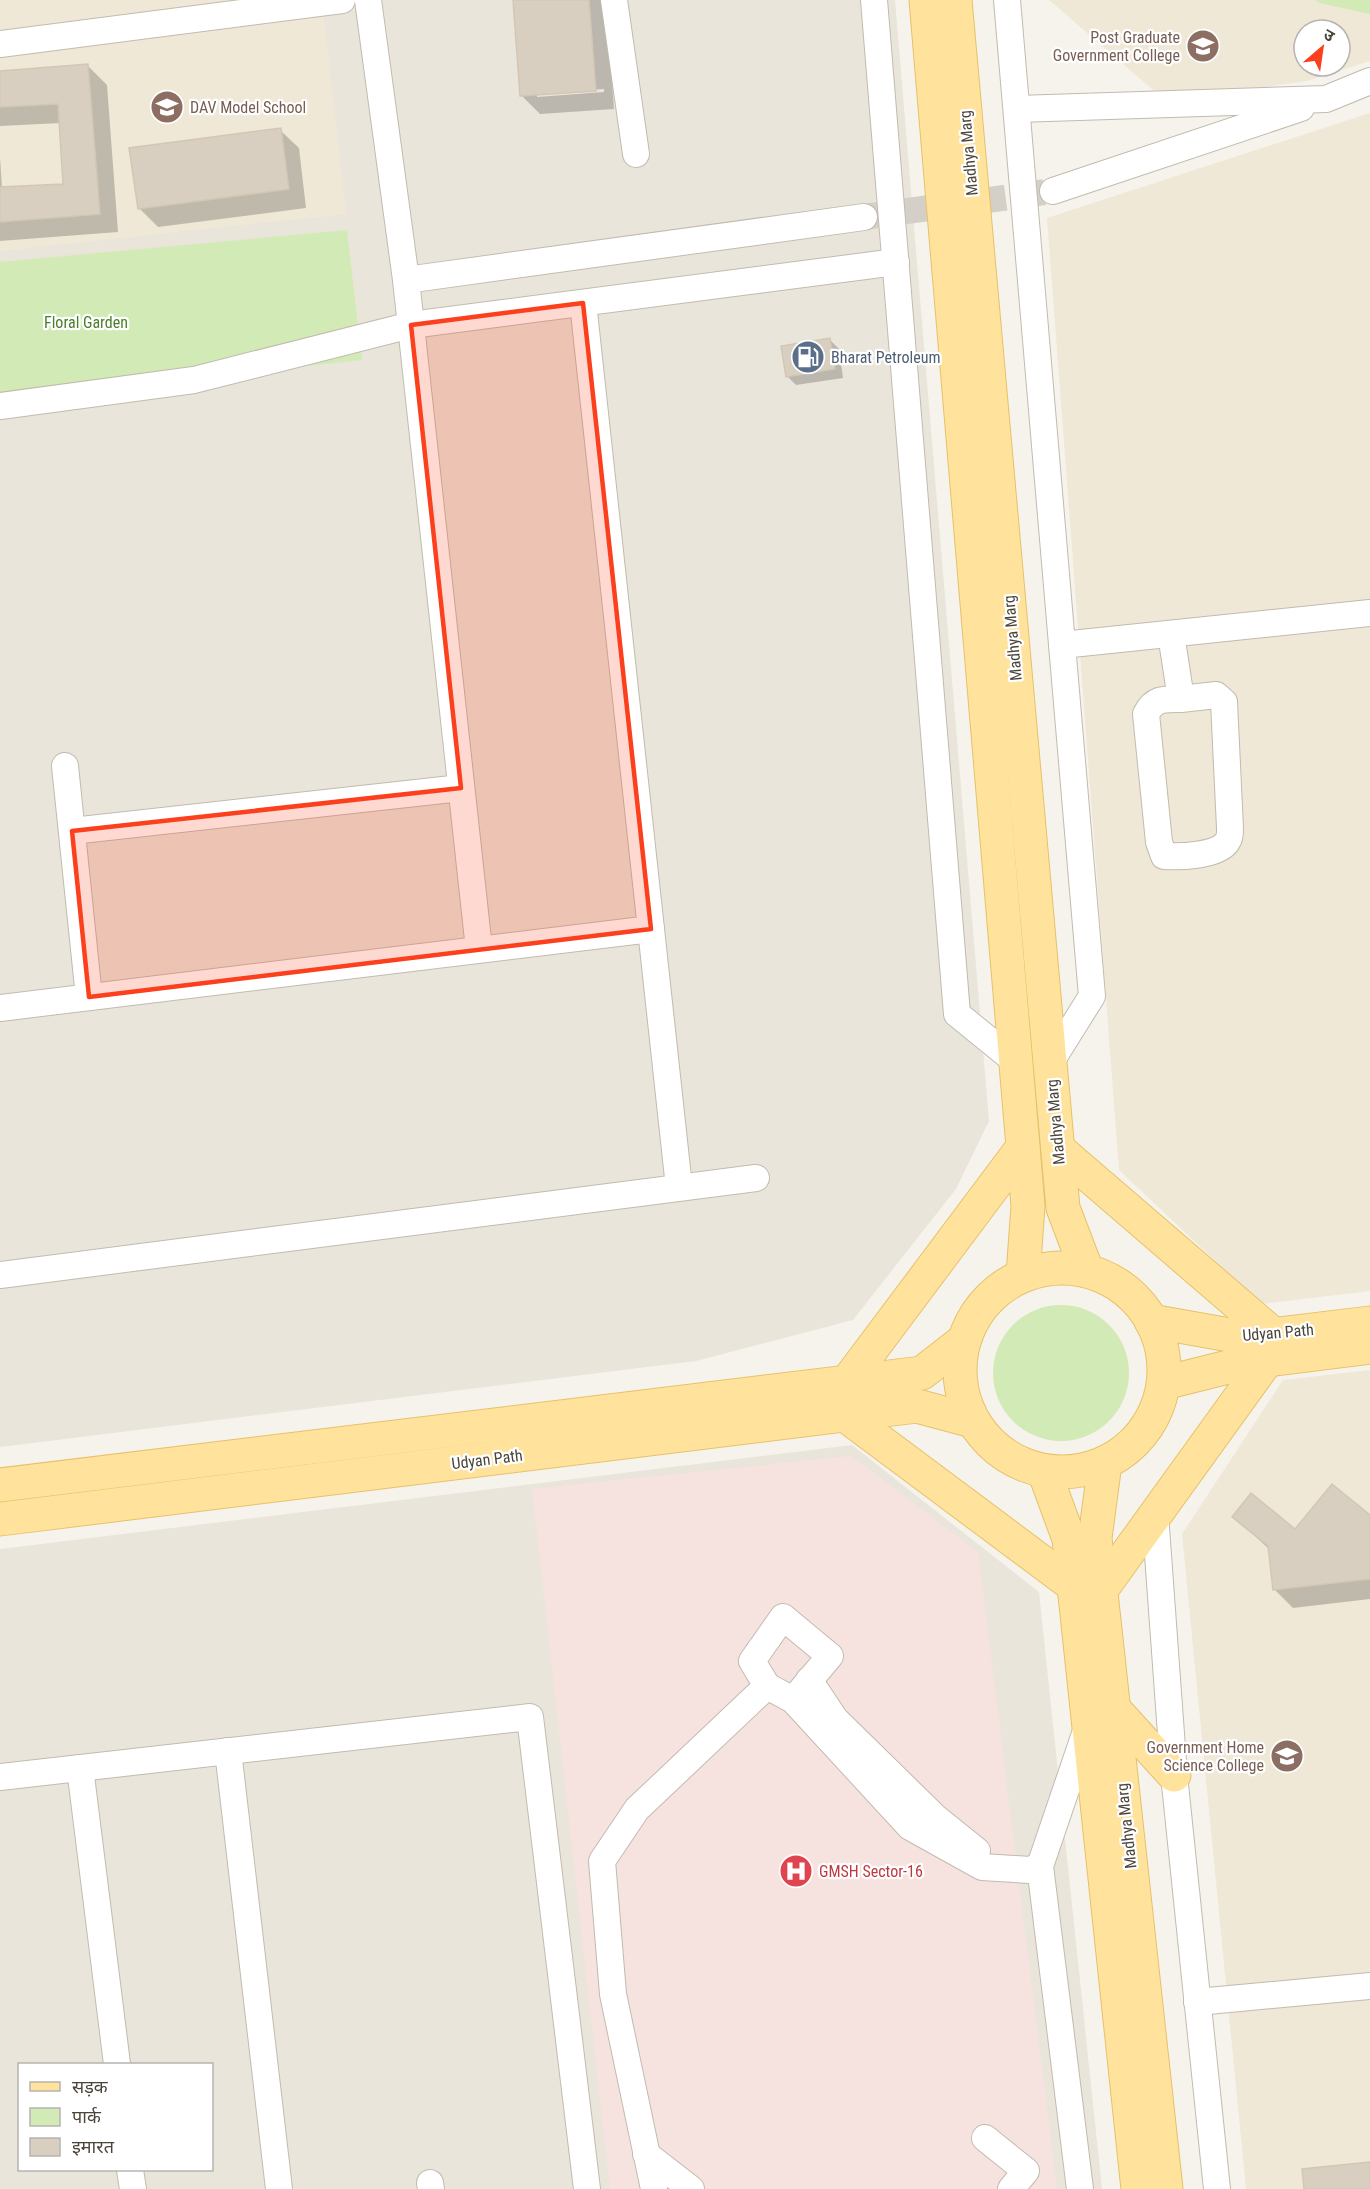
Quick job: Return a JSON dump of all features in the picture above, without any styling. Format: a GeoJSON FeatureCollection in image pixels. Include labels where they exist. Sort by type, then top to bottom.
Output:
{"type":"FeatureCollection","features":[{"type":"Feature","properties":{"kind":"main road","name":"Madhya Marg"},"geometry":{"type":"LineString","coordinates":[[926,0],[1028,1206],[1023,1275]]}},
{"type":"Feature","properties":{"kind":"main road","name":"Madhya Marg"},"geometry":{"type":"LineString","coordinates":[[955,0],[1063,1208],[1087,1271]]}},
{"type":"Feature","properties":{"kind":"main road"},"geometry":{"type":"LineString","coordinates":[[847,1382],[1023,1147]]}},
{"type":"Feature","properties":{"kind":"main road"},"geometry":{"type":"LineString","coordinates":[[845,1415],[1087,1588],[1155,1514],[1270,1347],[1058,1149]]}},
{"type":"Feature","properties":{"kind":"main road"},"geometry":{"type":"LineString","coordinates":[[1061,1267],[1087,1271],[1121,1286],[1135,1298],[1159,1336],[1165,1371],[1156,1412],[1139,1438],[1124,1453],[1105,1463],[1092,1468],[1063,1473],[1028,1467],[1005,1456],[984,1438],[966,1408],[959,1362],[968,1327],[996,1291],[1023,1275],[1061,1267]]}},
{"type":"Feature","properties":{"kind":"main road","name":"Udyan Path"},"geometry":{"type":"LineString","coordinates":[[1151,1321],[1246,1338],[1270,1347],[1370,1347]]}},
{"type":"Feature","properties":{"kind":"main road","name":"Udyan Path"},"geometry":{"type":"LineString","coordinates":[[1164,1383],[1244,1363],[1270,1347],[1370,1323]]}},
{"type":"Feature","properties":{"kind":"main road","name":"Udyan Path"},"geometry":{"type":"LineString","coordinates":[[0,1485],[922,1373],[963,1341]]}},
{"type":"Feature","properties":{"kind":"main road","name":"Udyan Path"},"geometry":{"type":"LineString","coordinates":[[0,1519],[917,1406],[973,1421]]}},
{"type":"Feature","properties":{"kind":"main road","name":"Madhya Marg"},"geometry":{"type":"LineString","coordinates":[[1087,1588],[1105,1463]]}},
{"type":"Feature","properties":{"kind":"main road","name":"Madhya Marg"},"geometry":{"type":"LineString","coordinates":[[1044,1471],[1087,1588],[1101,1716],[1166,2189]]}},
{"type":"Feature","properties":{"kind":"main road","name":"Madhya Marg"},"geometry":{"type":"LineString","coordinates":[[1101,1716],[1138,2189]]}},
{"type":"Feature","properties":{"kind":"main road"},"geometry":{"type":"LineString","coordinates":[[1101,1716],[1174,1775]]}},
{"type":"Feature","properties":{"kind":"street"},"geometry":{"type":"LineString","coordinates":[[0,44],[342,0]]}},
{"type":"Feature","properties":{"kind":"street"},"geometry":{"type":"LineString","coordinates":[[368,0],[406,280],[479,950]]}},
{"type":"Feature","properties":{"kind":"street"},"geometry":{"type":"LineString","coordinates":[[614,0],[636,154]]}},
{"type":"Feature","properties":{"kind":"street"},"geometry":{"type":"LineString","coordinates":[[874,0],[957,1014],[1016,1062]]}},
{"type":"Feature","properties":{"kind":"street"},"geometry":{"type":"LineString","coordinates":[[1006,0],[1092,996],[1050,1063]]}},
{"type":"Feature","properties":{"kind":"street"},"geometry":{"type":"LineString","coordinates":[[1053,191],[1326,99],[1370,81]]}},
{"type":"Feature","properties":{"kind":"street"},"geometry":{"type":"LineString","coordinates":[[1017,109],[1326,99]]}},
{"type":"Feature","properties":{"kind":"street"},"geometry":{"type":"LineString","coordinates":[[406,280],[864,217]]}},
{"type":"Feature","properties":{"kind":"street"},"geometry":{"type":"LineString","coordinates":[[0,406],[194,380],[411,325],[896,262]]}},
{"type":"Feature","properties":{"kind":"street"},"geometry":{"type":"LineString","coordinates":[[583,303],[679,1188]]}},
{"type":"Feature","properties":{"kind":"street"},"geometry":{"type":"LineString","coordinates":[[1062,645],[1370,613]]}},
{"type":"Feature","properties":{"kind":"street"},"geometry":{"type":"LineString","coordinates":[[1171,634],[1181,699]]}},
{"type":"Feature","properties":{"kind":"street"},"geometry":{"type":"LineString","coordinates":[[1216,695],[1224,702],[1230,828],[1229,840],[1220,849],[1175,857],[1164,855],[1159,842],[1146,714],[1150,705],[1162,699],[1181,699],[1216,695]]}},
{"type":"Feature","properties":{"kind":"street"},"geometry":{"type":"LineString","coordinates":[[65,766],[89,997]]}},
{"type":"Feature","properties":{"kind":"street"},"geometry":{"type":"LineString","coordinates":[[72,831],[461,788]]}},
{"type":"Feature","properties":{"kind":"street"},"geometry":{"type":"LineString","coordinates":[[0,1008],[651,929]]}},
{"type":"Feature","properties":{"kind":"street"},"geometry":{"type":"LineString","coordinates":[[0,1275],[756,1178]]}},
{"type":"Feature","properties":{"kind":"street"},"geometry":{"type":"LineString","coordinates":[[1155,1514],[1174,1775],[1217,2189]]}},
{"type":"Feature","properties":{"kind":"street"},"geometry":{"type":"LineString","coordinates":[[793,1700],[830,1656],[783,1617],[752,1662],[767,1686],[793,1700],[910,1827],[982,1868],[1030,1870],[1040,1866]]}},
{"type":"Feature","properties":{"kind":"street"},"geometry":{"type":"LineString","coordinates":[[809,1680],[835,1719],[936,1818],[980,1853],[1000,1861],[1040,1866]]}},
{"type":"Feature","properties":{"kind":"street"},"geometry":{"type":"LineString","coordinates":[[654,2189],[613,1994],[602,1861],[637,1809],[767,1686]]}},
{"type":"Feature","properties":{"kind":"street"},"geometry":{"type":"LineString","coordinates":[[1080,2189],[1040,1866],[1101,1716]]}},
{"type":"Feature","properties":{"kind":"street"},"geometry":{"type":"LineString","coordinates":[[0,1777],[530,1717],[587,2189]]}},
{"type":"Feature","properties":{"kind":"street"},"geometry":{"type":"LineString","coordinates":[[228,1751],[279,2189]]}},
{"type":"Feature","properties":{"kind":"street"},"geometry":{"type":"LineString","coordinates":[[80,1768],[117,2063]]}},
{"type":"Feature","properties":{"kind":"street"},"geometry":{"type":"LineString","coordinates":[[1197,2002],[1370,1986]]}},
{"type":"Feature","properties":{"kind":"street"},"geometry":{"type":"LineString","coordinates":[[985,2138],[1026,2171],[1011,2189]]}},
{"type":"Feature","properties":{"kind":"street"},"geometry":{"type":"LineString","coordinates":[[646,2154],[691,2189]]}},
{"type":"Feature","properties":{"kind":"street"},"geometry":{"type":"LineString","coordinates":[[130,2171],[133,2189]]}},
{"type":"Feature","properties":{"kind":"highlighted area"},"geometry":{"type":"Polygon","coordinates":[[[583,303],[651,929],[89,997],[72,831],[461,788],[411,325],[583,303]]]}},
{"type":"Feature","properties":{"kind":"shaded area"},"geometry":{"type":"Polygon","coordinates":[[[0,0],[895,0],[989,1121],[956,1189],[853,1320],[696,1361],[0,1447],[0,0]]]}},
{"type":"Feature","properties":{"kind":"shaded area","name":"DAV Model School"},"geometry":{"type":"Polygon","coordinates":[[[0,0],[322,0],[346,214],[0,251],[0,0]]]}},
{"type":"Feature","properties":{"kind":"shaded area","name":"Post Graduate Government College"},"geometry":{"type":"Polygon","coordinates":[[[1049,0],[1370,0],[1370,61],[1352,67],[1352,18],[1292,18],[1292,78],[1316,78],[1238,91],[1159,95],[1049,0]]]}},
{"type":"Feature","properties":{"kind":"shaded area"},"geometry":{"type":"Polygon","coordinates":[[[1370,113],[1370,1291],[1261,1304],[1119,1170],[1047,218],[1370,113]]]}},
{"type":"Feature","properties":{"kind":"shaded area","name":"Government Home Science College"},"geometry":{"type":"Polygon","coordinates":[[[1370,1370],[1370,2189],[1246,2189],[1182,1534],[1283,1380],[1370,1370]]]}},
{"type":"Feature","properties":{"kind":"shaded area"},"geometry":{"type":"Polygon","coordinates":[[[852,1445],[1039,1592],[1102,2189],[0,2189],[0,1549],[852,1445]]]}},
{"type":"Feature","properties":{"kind":"shaded area","name":"GMSH Sector-16"},"geometry":{"type":"Polygon","coordinates":[[[851,1456],[978,1552],[1057,2189],[610,2189],[532,1489],[851,1456]]]}},
{"type":"Feature","properties":{"kind":"green space"},"geometry":{"type":"Polygon","coordinates":[[[1315,0],[1370,0],[1370,14],[1320,3],[1315,0]]]}},
{"type":"Feature","properties":{"kind":"green space","name":"Floral Garden"},"geometry":{"type":"Polygon","coordinates":[[[347,230],[362,360],[0,399],[0,262],[347,230]]]}},
{"type":"Feature","properties":{"kind":"green space"},"geometry":{"type":"Polygon","coordinates":[[[1061,1305],[1087,1310],[1109,1325],[1124,1347],[1129,1373],[1124,1399],[1109,1421],[1087,1436],[1061,1441],[1035,1436],[1013,1421],[998,1399],[993,1373],[998,1347],[1013,1325],[1035,1310],[1061,1305]]]}},
{"type":"Feature","properties":{"kind":"building"},"geometry":{"type":"Polygon","coordinates":[[[513,0],[589,0],[596,91],[520,96],[513,0]]]}},
{"type":"Feature","properties":{"kind":"building"},"geometry":{"type":"Polygon","coordinates":[[[88,64],[100,214],[0,222],[0,187],[63,184],[58,104],[0,107],[0,71],[88,64]]]}},
{"type":"Feature","properties":{"kind":"building"},"geometry":{"type":"Polygon","coordinates":[[[281,128],[289,189],[138,209],[129,148],[281,128]]]}},
{"type":"Feature","properties":{"kind":"building","name":"Bharat Petroleum"},"geometry":{"type":"Polygon","coordinates":[[[830,338],[835,369],[786,377],[781,346],[830,338]]]}},
{"type":"Feature","properties":{"kind":"building"},"geometry":{"type":"Polygon","coordinates":[[[1332,1484],[1370,1515],[1370,1579],[1273,1590],[1268,1546],[1232,1517],[1251,1493],[1295,1529],[1332,1484]]]}},
{"type":"Feature","properties":{"kind":"building"},"geometry":{"type":"Polygon","coordinates":[[[1370,2162],[1370,2189],[1304,2189],[1302,2169],[1370,2162]]]}},
{"type":"Feature","properties":{"kind":"tunnel"},"geometry":{"type":"LineString","coordinates":[[864,217],[1053,191]]}},
{"type":"Feature","properties":{"kind":"place","name":"Post Graduate Government College"},"geometry":{"type":"Point","coordinates":[1203,46]}},
{"type":"Feature","properties":{"kind":"place","name":"DAV Model School"},"geometry":{"type":"Point","coordinates":[167,107]}},
{"type":"Feature","properties":{"kind":"place","name":"Bharat Petroleum"},"geometry":{"type":"Point","coordinates":[808,357]}},
{"type":"Feature","properties":{"kind":"place","name":"Government Home Science College"},"geometry":{"type":"Point","coordinates":[1287,1756]}},
{"type":"Feature","properties":{"kind":"place","name":"GMSH Sector-16"},"geometry":{"type":"Point","coordinates":[796,1871]}}]}
